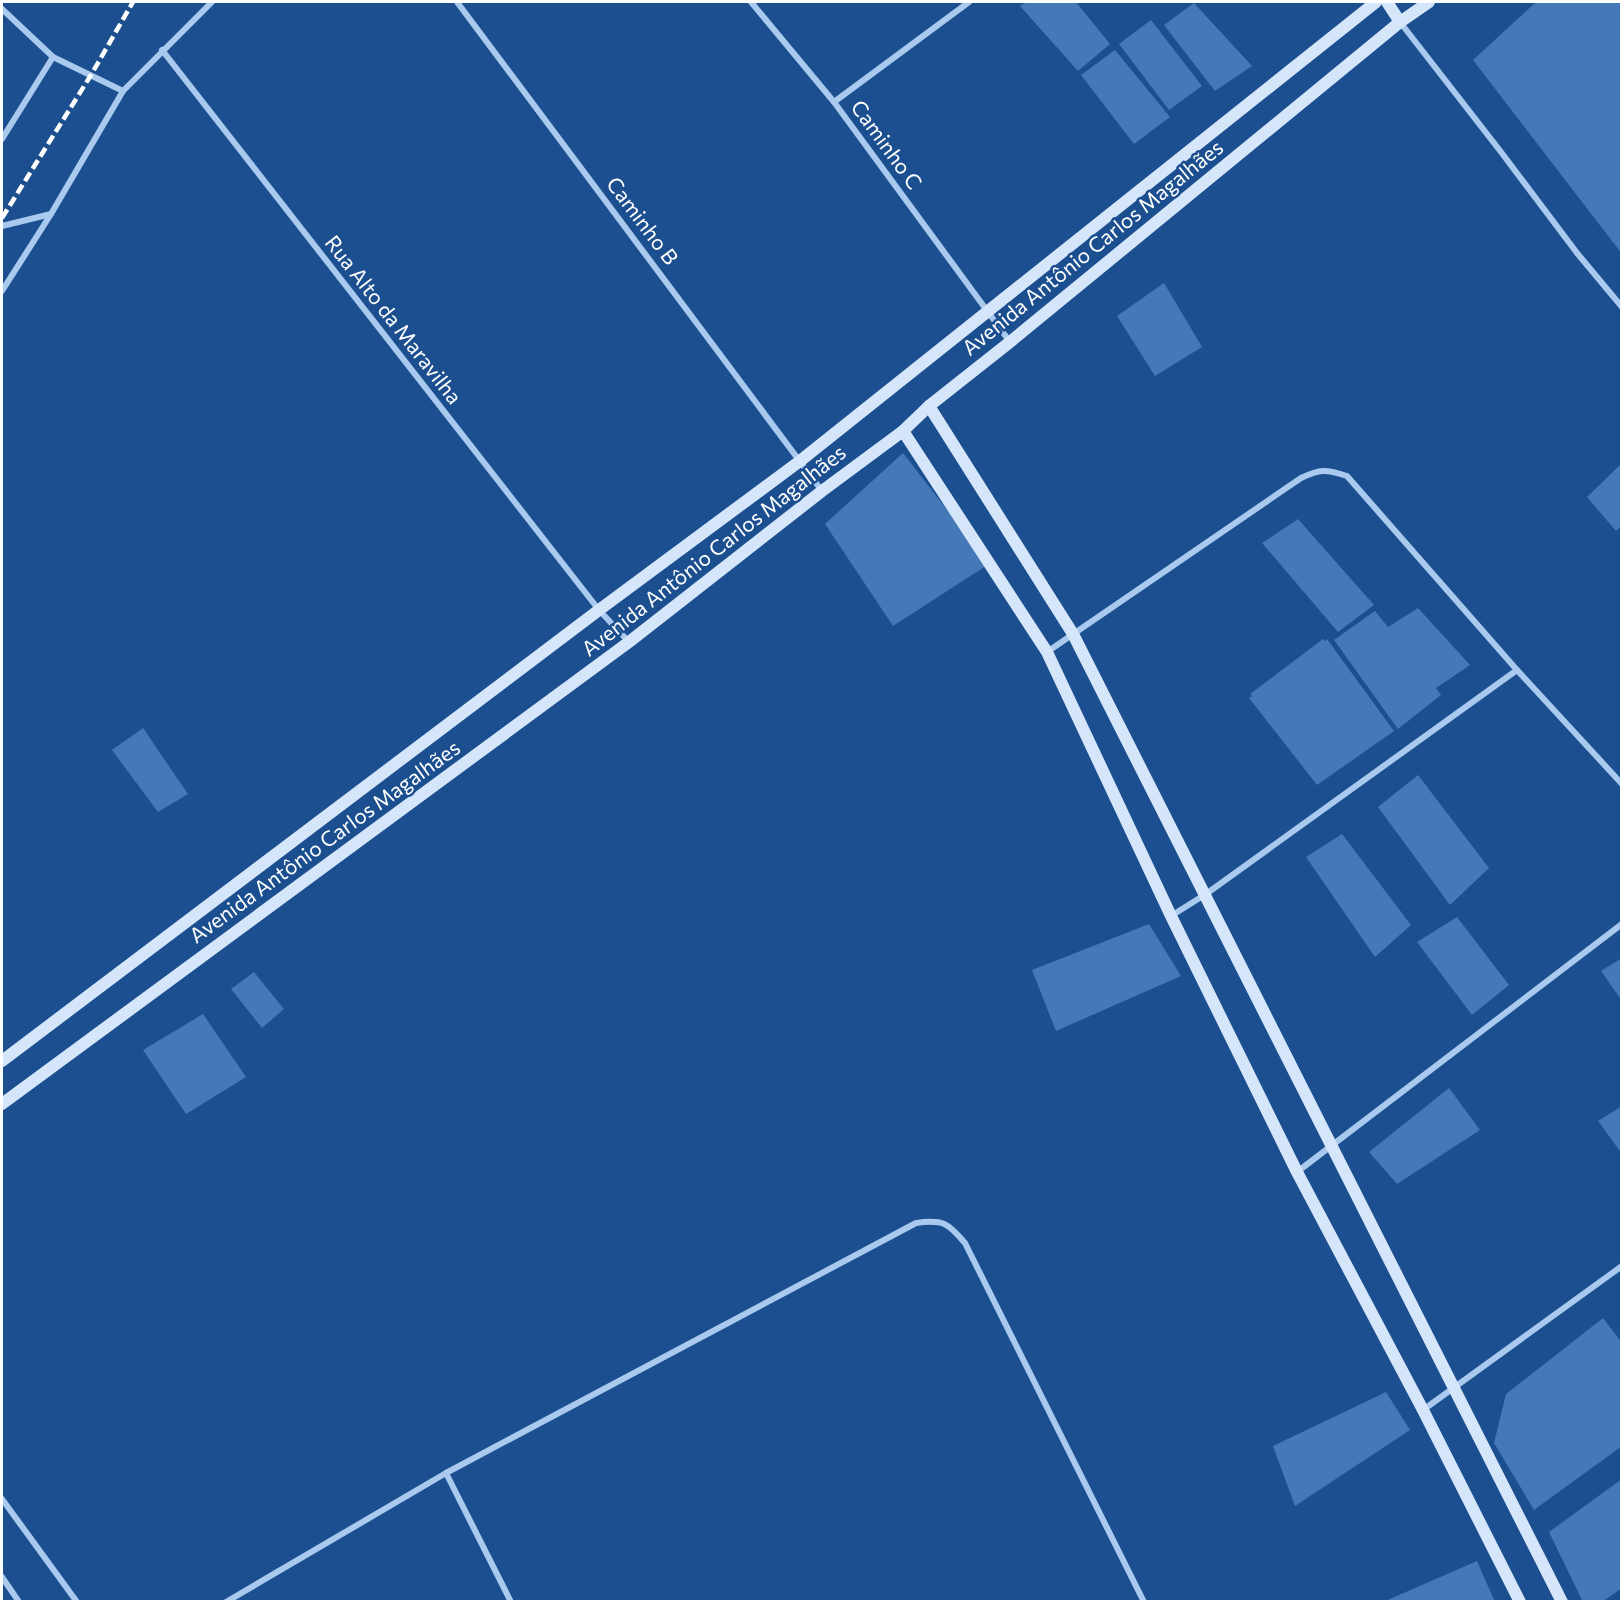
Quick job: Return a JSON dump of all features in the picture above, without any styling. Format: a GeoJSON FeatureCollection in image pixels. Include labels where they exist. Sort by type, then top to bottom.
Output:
{"type":"FeatureCollection","features":[{"type":"Feature","properties":{"kind":"main road","name":"Avenida Antônio Carlos Magalhães"},"geometry":{"type":"LineString","coordinates":[[2,1061],[599,610],[801,461],[1376,2]]}},
{"type":"Feature","properties":{"kind":"main road"},"geometry":{"type":"LineString","coordinates":[[1387,2],[1400,22]]}},
{"type":"Feature","properties":{"kind":"main road","name":"Avenida Antônio Carlos Magalhães"},"geometry":{"type":"LineString","coordinates":[[2,1104],[629,642],[903,430],[929,406],[1400,22],[1429,2]]}},
{"type":"Feature","properties":{"kind":"main road"},"geometry":{"type":"LineString","coordinates":[[929,406],[1073,634],[1456,1388],[1562,1602]]}},
{"type":"Feature","properties":{"kind":"main road"},"geometry":{"type":"LineString","coordinates":[[903,430],[1047,652],[1297,1172],[1423,1410],[1520,1602]]}},
{"type":"Feature","properties":{"kind":"street"},"geometry":{"type":"LineString","coordinates":[[2,291],[51,214],[123,91],[212,2]]}},
{"type":"Feature","properties":{"kind":"street","name":"Caminho B"},"geometry":{"type":"LineString","coordinates":[[457,2],[822,491]]}},
{"type":"Feature","properties":{"kind":"street","name":"Caminho C"},"geometry":{"type":"LineString","coordinates":[[751,2],[834,102],[1010,342]]}},
{"type":"Feature","properties":{"kind":"street"},"geometry":{"type":"LineString","coordinates":[[834,102],[969,2]]}},
{"type":"Feature","properties":{"kind":"street"},"geometry":{"type":"LineString","coordinates":[[2,9],[53,57],[123,91]]}},
{"type":"Feature","properties":{"kind":"street"},"geometry":{"type":"LineString","coordinates":[[1400,22],[1502,152],[1577,253],[1622,307]]}},
{"type":"Feature","properties":{"kind":"street","name":"Rua Alto da Maravilha"},"geometry":{"type":"LineString","coordinates":[[162,50],[599,610],[629,642]]}},
{"type":"Feature","properties":{"kind":"street"},"geometry":{"type":"LineString","coordinates":[[2,139],[53,57]]}},
{"type":"Feature","properties":{"kind":"street"},"geometry":{"type":"LineString","coordinates":[[2,226],[51,214]]}},
{"type":"Feature","properties":{"kind":"street"},"geometry":{"type":"LineString","coordinates":[[1047,652],[1301,478],[1316,471],[1328,470],[1347,476],[1517,670],[1622,784]]}},
{"type":"Feature","properties":{"kind":"street"},"geometry":{"type":"LineString","coordinates":[[1172,916],[1206,894],[1517,670]]}},
{"type":"Feature","properties":{"kind":"street"},"geometry":{"type":"LineString","coordinates":[[1297,1172],[1622,924]]}},
{"type":"Feature","properties":{"kind":"street"},"geometry":{"type":"LineString","coordinates":[[226,1602],[446,1473],[916,1223],[936,1220],[953,1229],[965,1243],[1144,1602]]}},
{"type":"Feature","properties":{"kind":"street"},"geometry":{"type":"LineString","coordinates":[[1423,1410],[1622,1266]]}},
{"type":"Feature","properties":{"kind":"street"},"geometry":{"type":"LineString","coordinates":[[446,1473],[511,1602]]}},
{"type":"Feature","properties":{"kind":"street"},"geometry":{"type":"LineString","coordinates":[[2,1499],[77,1602]]}},
{"type":"Feature","properties":{"kind":"street"},"geometry":{"type":"LineString","coordinates":[[2,1577],[19,1602]]}},
{"type":"Feature","properties":{"kind":"building"},"geometry":{"type":"Polygon","coordinates":[[[1026,2],[1076,2],[1110,44],[1078,71],[1020,6],[1026,2]]]}},
{"type":"Feature","properties":{"kind":"building"},"geometry":{"type":"Polygon","coordinates":[[[1536,2],[1622,2],[1622,254],[1473,60],[1536,2]]]}},
{"type":"Feature","properties":{"kind":"building"},"geometry":{"type":"Polygon","coordinates":[[[1194,3],[1252,66],[1215,91],[1164,25],[1194,3]]]}},
{"type":"Feature","properties":{"kind":"building"},"geometry":{"type":"Polygon","coordinates":[[[1151,20],[1202,86],[1169,110],[1119,44],[1151,20]]]}},
{"type":"Feature","properties":{"kind":"building"},"geometry":{"type":"Polygon","coordinates":[[[1115,50],[1170,117],[1134,144],[1081,75],[1115,50]]]}},
{"type":"Feature","properties":{"kind":"building"},"geometry":{"type":"Polygon","coordinates":[[[1164,283],[1202,347],[1155,376],[1117,316],[1164,283]]]}},
{"type":"Feature","properties":{"kind":"building"},"geometry":{"type":"Polygon","coordinates":[[[903,453],[989,564],[893,626],[825,524],[903,453]]]}},
{"type":"Feature","properties":{"kind":"building"},"geometry":{"type":"Polygon","coordinates":[[[1622,463],[1622,525],[1616,531],[1587,497],[1622,463]]]}},
{"type":"Feature","properties":{"kind":"building"},"geometry":{"type":"Polygon","coordinates":[[[1298,519],[1374,605],[1338,632],[1262,543],[1298,519]]]}},
{"type":"Feature","properties":{"kind":"building"},"geometry":{"type":"Polygon","coordinates":[[[1418,608],[1470,665],[1436,688],[1441,695],[1398,729],[1334,640],[1375,611],[1388,627],[1418,608]]]}},
{"type":"Feature","properties":{"kind":"building"},"geometry":{"type":"Polygon","coordinates":[[[1323,639],[1325,641],[1327,639],[1394,731],[1317,785],[1249,698],[1252,696],[1250,694],[1323,639]]]}},
{"type":"Feature","properties":{"kind":"building"},"geometry":{"type":"Polygon","coordinates":[[[143,728],[188,794],[158,812],[112,750],[143,728]]]}},
{"type":"Feature","properties":{"kind":"building"},"geometry":{"type":"Polygon","coordinates":[[[1418,775],[1489,868],[1450,905],[1378,807],[1418,775]]]}},
{"type":"Feature","properties":{"kind":"building"},"geometry":{"type":"Polygon","coordinates":[[[1342,834],[1411,925],[1375,957],[1306,857],[1342,834]]]}},
{"type":"Feature","properties":{"kind":"building"},"geometry":{"type":"Polygon","coordinates":[[[1457,917],[1509,985],[1472,1015],[1417,942],[1457,917]]]}},
{"type":"Feature","properties":{"kind":"building"},"geometry":{"type":"Polygon","coordinates":[[[1149,924],[1181,976],[1056,1031],[1032,970],[1149,924]]]}},
{"type":"Feature","properties":{"kind":"building"},"geometry":{"type":"Polygon","coordinates":[[[1622,958],[1622,1001],[1601,971],[1622,958]]]}},
{"type":"Feature","properties":{"kind":"building"},"geometry":{"type":"Polygon","coordinates":[[[254,972],[284,1009],[262,1028],[231,989],[254,972]]]}},
{"type":"Feature","properties":{"kind":"building"},"geometry":{"type":"Polygon","coordinates":[[[203,1014],[246,1077],[186,1114],[143,1050],[203,1014]]]}},
{"type":"Feature","properties":{"kind":"building"},"geometry":{"type":"Polygon","coordinates":[[[1449,1088],[1480,1130],[1397,1184],[1369,1152],[1449,1088]]]}},
{"type":"Feature","properties":{"kind":"building"},"geometry":{"type":"Polygon","coordinates":[[[1622,1106],[1622,1154],[1598,1121],[1622,1106]]]}},
{"type":"Feature","properties":{"kind":"building"},"geometry":{"type":"Polygon","coordinates":[[[1603,1318],[1622,1343],[1622,1446],[1534,1510],[1494,1443],[1506,1394],[1603,1318]]]}},
{"type":"Feature","properties":{"kind":"building"},"geometry":{"type":"Polygon","coordinates":[[[1386,1392],[1410,1430],[1295,1506],[1273,1446],[1386,1392]]]}},
{"type":"Feature","properties":{"kind":"building"},"geometry":{"type":"Polygon","coordinates":[[[1622,1479],[1622,1588],[1602,1602],[1583,1602],[1549,1532],[1622,1479]]]}},
{"type":"Feature","properties":{"kind":"building"},"geometry":{"type":"Polygon","coordinates":[[[1477,1561],[1495,1602],[1383,1602],[1477,1561]]]}},
{"type":"Feature","properties":{"kind":"railway"},"geometry":{"type":"LineString","coordinates":[[2,218],[91,75],[133,2]]}}]}
